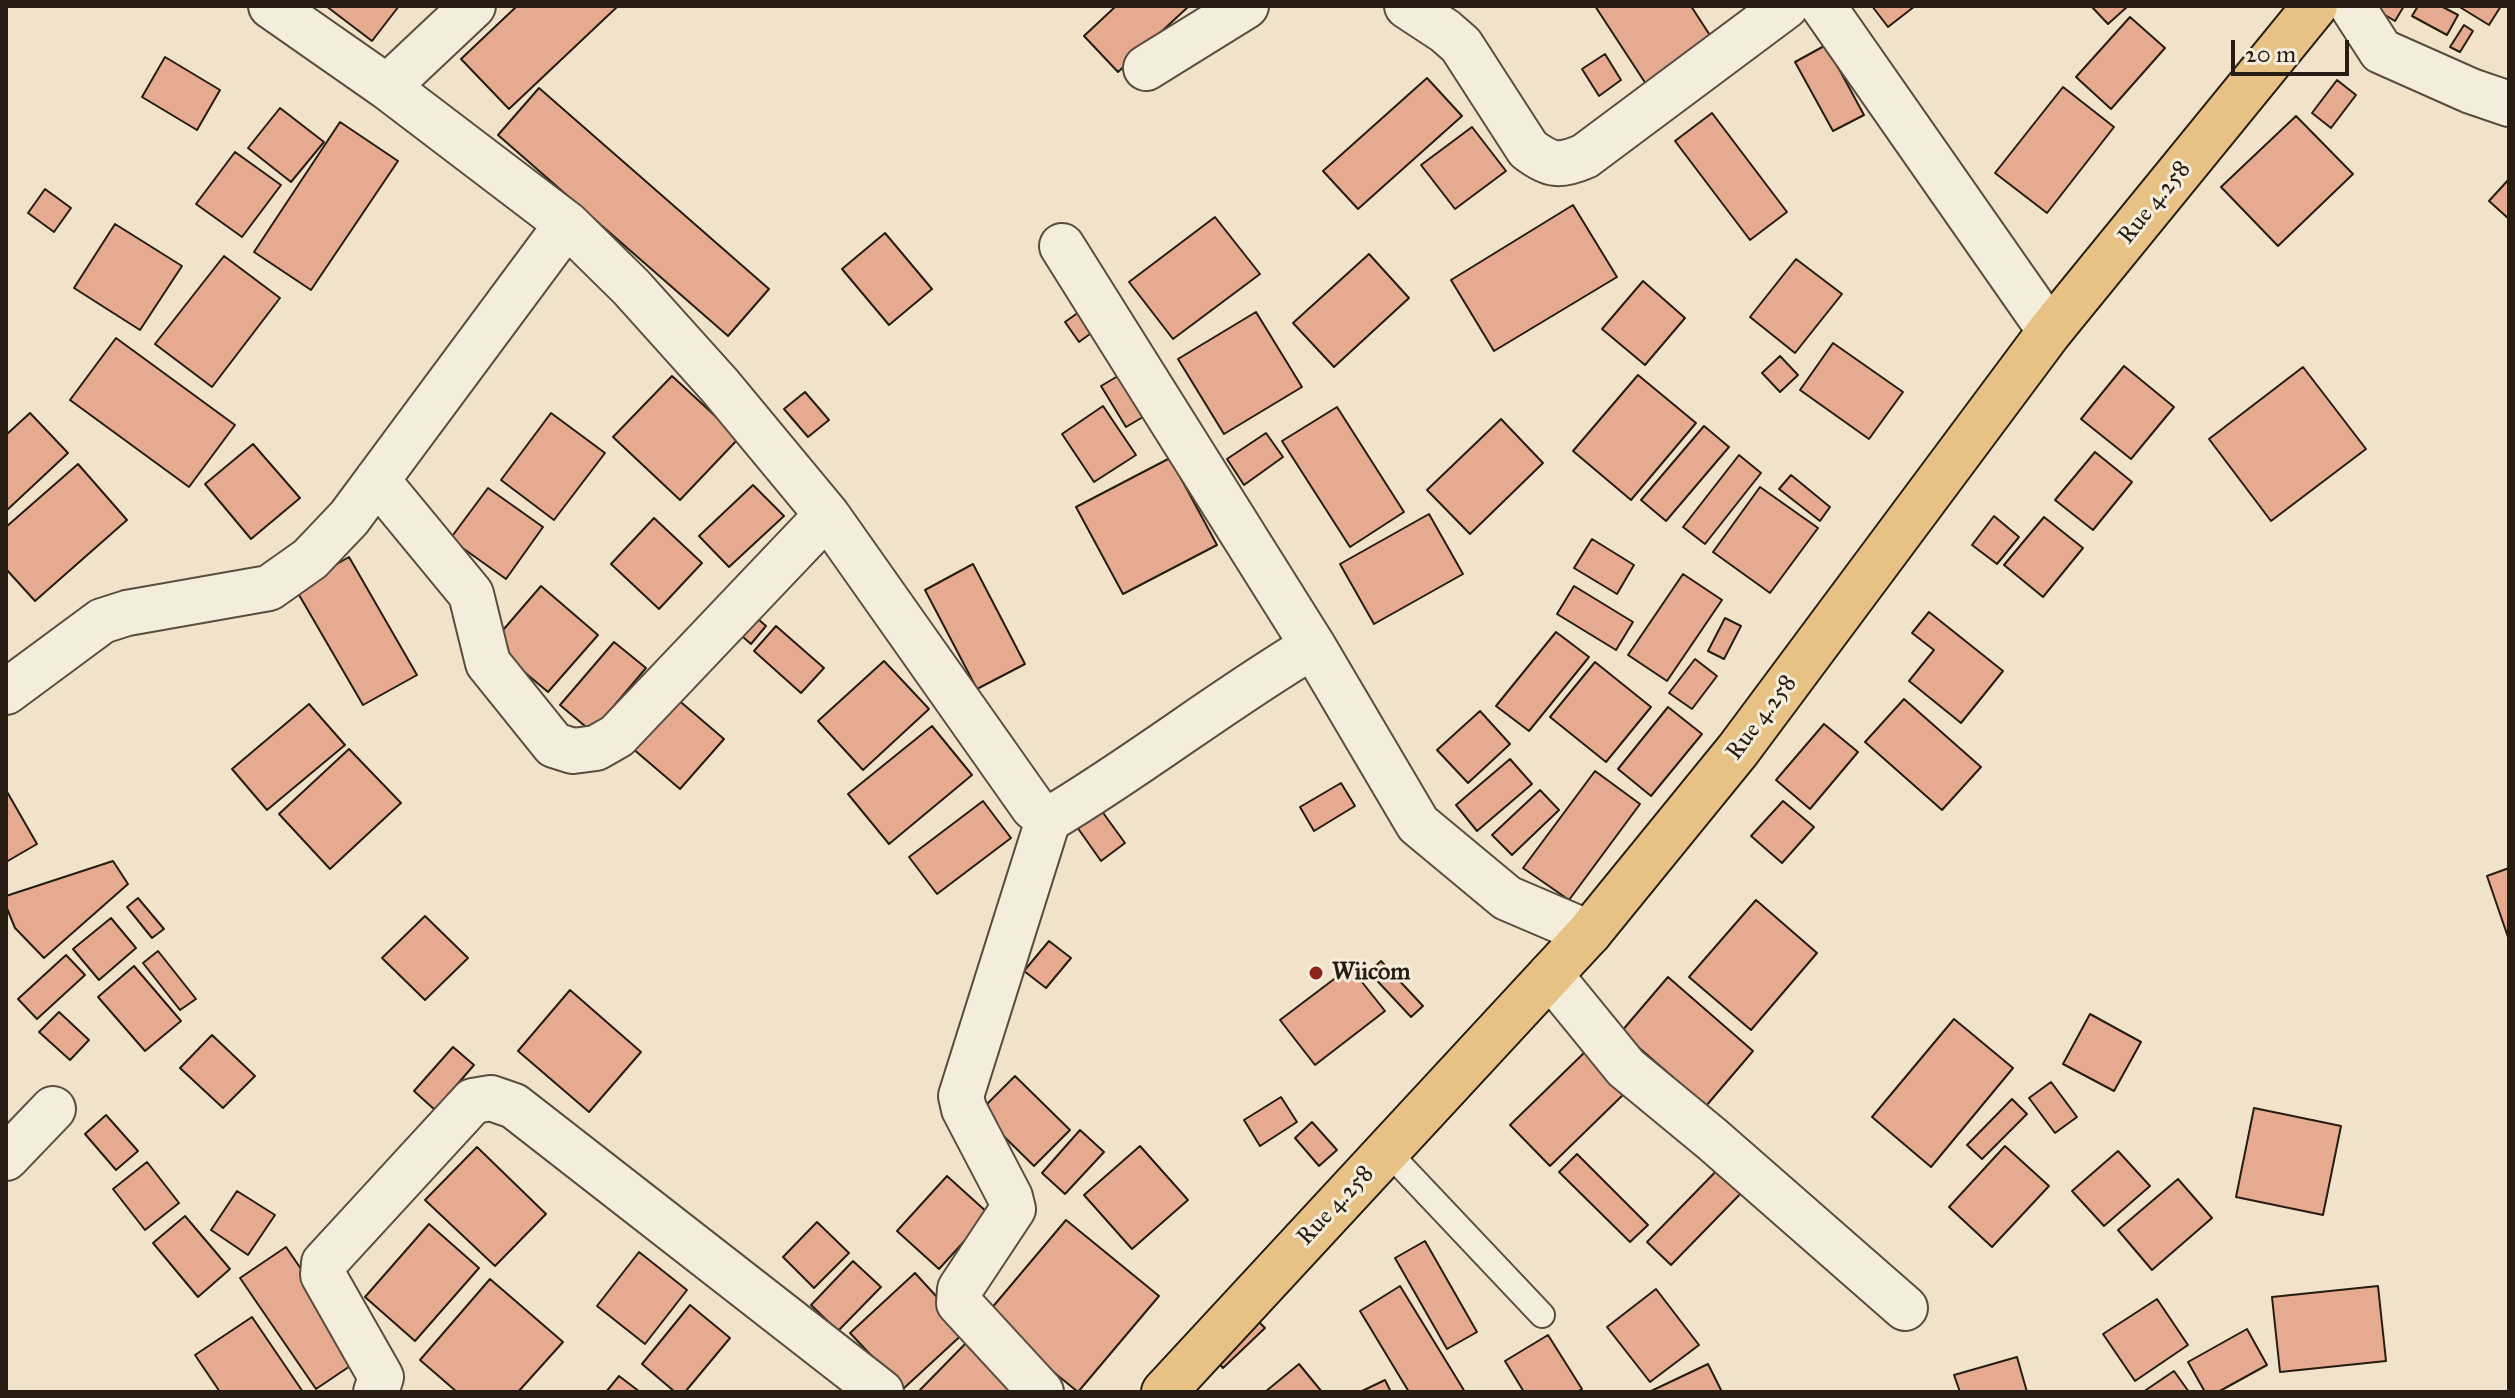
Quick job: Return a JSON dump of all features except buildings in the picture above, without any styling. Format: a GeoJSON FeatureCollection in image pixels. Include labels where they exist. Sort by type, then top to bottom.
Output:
{"type":"FeatureCollection","features":[{"type":"Feature","properties":{"kind":"highway","name":"Rue 4.258"},"geometry":{"type":"LineString","coordinates":[[1164,1392],[1589,933],[1738,750],[2050,331],[2315,6]]}},
{"type":"Feature","properties":{"kind":"street"},"geometry":{"type":"LineString","coordinates":[[271,6],[387,87],[567,224],[631,287],[827,515],[1033,807],[1048,820]]}},
{"type":"Feature","properties":{"kind":"street"},"geometry":{"type":"LineString","coordinates":[[387,87],[473,6]]}},
{"type":"Feature","properties":{"kind":"street"},"geometry":{"type":"LineString","coordinates":[[1146,68],[1246,6]]}},
{"type":"Feature","properties":{"kind":"street"},"geometry":{"type":"LineString","coordinates":[[1407,6],[1461,45],[1528,149],[1543,161],[1566,164],[1585,156],[1786,6]]}},
{"type":"Feature","properties":{"kind":"street"},"geometry":{"type":"LineString","coordinates":[[1823,6],[2050,331]]}},
{"type":"Feature","properties":{"kind":"street"},"geometry":{"type":"LineString","coordinates":[[2352,6],[2381,51],[2471,91],[2509,104]]}},
{"type":"Feature","properties":{"kind":"street"},"geometry":{"type":"LineString","coordinates":[[6,692],[102,621],[127,613],[269,588],[310,559],[349,518],[567,224]]}},
{"type":"Feature","properties":{"kind":"street"},"geometry":{"type":"LineString","coordinates":[[1062,246],[1313,646],[1418,824],[1507,898],[1589,933]]}},
{"type":"Feature","properties":{"kind":"street"},"geometry":{"type":"LineString","coordinates":[[377,480],[471,594],[488,663],[554,745],[573,751],[596,748],[617,736],[827,515]]}},
{"type":"Feature","properties":{"kind":"street"},"geometry":{"type":"LineString","coordinates":[[1041,1392],[959,1303],[958,1297],[960,1289],[1013,1209],[1010,1197],[964,1109],[961,1096],[1048,820],[1313,646]]}},
{"type":"Feature","properties":{"kind":"street"},"geometry":{"type":"LineString","coordinates":[[1550,975],[1626,1068],[1905,1308]]}},
{"type":"Feature","properties":{"kind":"street"},"geometry":{"type":"LineString","coordinates":[[376,1392],[381,1377],[323,1275],[324,1263],[473,1101],[491,1098],[514,1106],[881,1392]]}},
{"type":"Feature","properties":{"kind":"street"},"geometry":{"type":"LineString","coordinates":[[6,1158],[53,1109]]}},
{"type":"Feature","properties":{"kind":"lane"},"geometry":{"type":"LineString","coordinates":[[1387,1151],[1542,1315]]}},
{"type":"Feature","properties":{"kind":"place","name":"Wiicom"},"geometry":{"type":"Point","coordinates":[1316,973]}}]}
